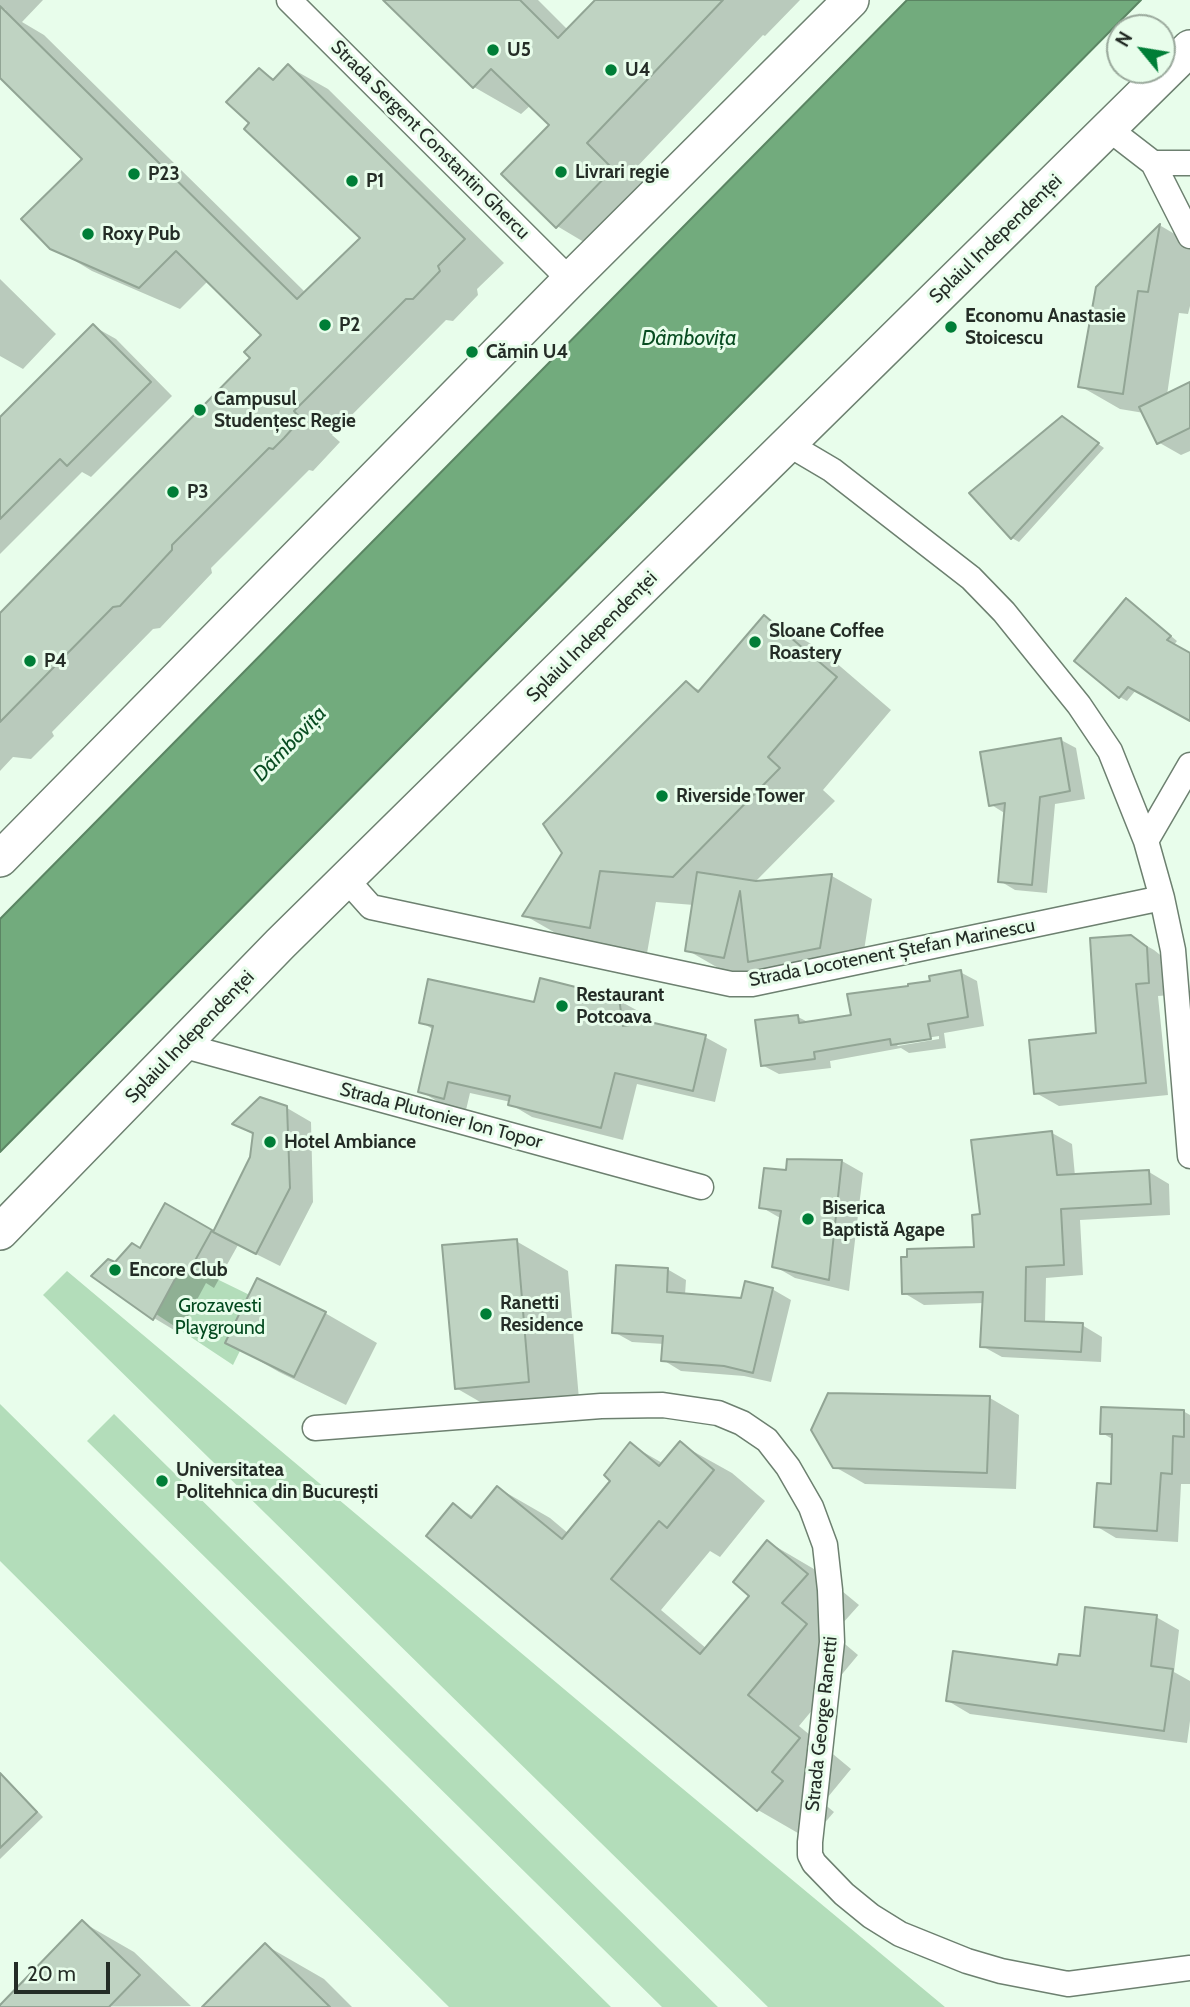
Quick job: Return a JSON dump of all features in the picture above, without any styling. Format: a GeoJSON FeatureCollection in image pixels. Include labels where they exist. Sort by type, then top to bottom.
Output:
{"type":"FeatureCollection","features":[{"type":"Feature","properties":{"kind":"main road"},"geometry":{"type":"LineString","coordinates":[[0,859],[570,280],[851,0]]}},
{"type":"Feature","properties":{"kind":"main road","name":"Splaiul Independenței"},"geometry":{"type":"LineString","coordinates":[[0,1232],[346,879],[1190,48]]}},
{"type":"Feature","properties":{"kind":"street","name":"Strada Sergent Constantin Ghercu"},"geometry":{"type":"LineString","coordinates":[[289,0],[570,280]]}},
{"type":"Feature","properties":{"kind":"street"},"geometry":{"type":"LineString","coordinates":[[1109,129],[1153,163],[1190,236]]}},
{"type":"Feature","properties":{"kind":"street"},"geometry":{"type":"LineString","coordinates":[[1153,163],[1190,163]]}},
{"type":"Feature","properties":{"kind":"street"},"geometry":{"type":"LineString","coordinates":[[788,443],[832,470],[971,578],[1004,612],[1079,705],[1110,751],[1146,841],[1173,950],[1190,1156]]}},
{"type":"Feature","properties":{"kind":"street"},"geometry":{"type":"LineString","coordinates":[[1146,841],[1190,765]]}},
{"type":"Feature","properties":{"kind":"street","name":"Strada Locotenent Ștefan Marinescu"},"geometry":{"type":"LineString","coordinates":[[346,879],[372,907],[731,984],[752,984],[1162,898]]}},
{"type":"Feature","properties":{"kind":"street","name":"Strada Plutonier Ion Topor"},"geometry":{"type":"LineString","coordinates":[[181,1045],[701,1186]]}},
{"type":"Feature","properties":{"kind":"street","name":"Strada George Ranetti"},"geometry":{"type":"LineString","coordinates":[[315,1428],[601,1406],[663,1405],[718,1412],[742,1423],[767,1440],[788,1467],[811,1507],[825,1545],[832,1642],[810,1842],[810,1855],[814,1863],[844,1894],[871,1916],[900,1934],[989,1968],[1068,1984],[1190,1968]]}},
{"type":"Feature","properties":{"kind":"green space","name":"Grozavesti Playground"},"geometry":{"type":"Polygon","coordinates":[[[182,1262],[264,1302],[233,1365],[156,1314],[182,1262]]]}},
{"type":"Feature","properties":{"kind":"green space"},"geometry":{"type":"Polygon","coordinates":[[[67,1271],[945,2007],[768,2007],[43,1295],[67,1271]]]}},
{"type":"Feature","properties":{"kind":"green space"},"geometry":{"type":"Polygon","coordinates":[[[0,1404],[611,2007],[449,2007],[0,1561],[0,1404]]]}},
{"type":"Feature","properties":{"kind":"green space"},"geometry":{"type":"Polygon","coordinates":[[[114,1414],[718,2007],[662,2007],[87,1441],[114,1414]]]}},
{"type":"Feature","properties":{"kind":"water","name":"Dâmbovița"},"geometry":{"type":"Polygon","coordinates":[[[907,0],[1141,0],[1127,14],[1106,14],[1106,35],[0,1152],[0,919],[907,0]]]}},
{"type":"Feature","properties":{"kind":"building"},"geometry":{"type":"Polygon","coordinates":[[[383,0],[520,0],[558,38],[595,0],[723,0],[587,143],[613,169],[556,228],[501,174],[549,125],[491,69],[473,88],[383,0]]]}},
{"type":"Feature","properties":{"kind":"building"},"geometry":{"type":"Polygon","coordinates":[[[0,6],[297,299],[360,238],[244,129],[249,123],[226,102],[259,68],[273,80],[288,64],[465,239],[438,266],[440,271],[413,299],[406,299],[294,411],[301,419],[284,438],[273,449],[269,448],[172,545],[172,550],[120,606],[113,607],[0,722],[0,613],[250,358],[244,352],[261,335],[176,251],[139,288],[50,249],[21,219],[82,159],[0,78],[0,6]]]}},
{"type":"Feature","properties":{"kind":"building"},"geometry":{"type":"Polygon","coordinates":[[[1160,224],[1148,292],[1138,291],[1123,394],[1078,387],[1096,287],[1160,224]]]}},
{"type":"Feature","properties":{"kind":"building"},"geometry":{"type":"Polygon","coordinates":[[[93,324],[151,382],[67,466],[60,459],[0,519],[0,417],[93,324]]]}},
{"type":"Feature","properties":{"kind":"building"},"geometry":{"type":"Polygon","coordinates":[[[1190,382],[1190,428],[1157,444],[1139,407],[1190,382]]]}},
{"type":"Feature","properties":{"kind":"building"},"geometry":{"type":"Polygon","coordinates":[[[1062,416],[1099,443],[1011,539],[969,493],[1062,416]]]}},
{"type":"Feature","properties":{"kind":"building"},"geometry":{"type":"Polygon","coordinates":[[[1126,598],[1171,636],[1167,640],[1190,653],[1190,721],[1128,687],[1119,698],[1074,661],[1126,598]]]}},
{"type":"Feature","properties":{"kind":"building","name":"Riverside Tower"},"geometry":{"type":"Polygon","coordinates":[[[764,615],[837,677],[768,757],[780,768],[673,877],[600,871],[590,928],[522,916],[562,853],[543,824],[686,681],[698,692],[764,615]]]}},
{"type":"Feature","properties":{"kind":"building"},"geometry":{"type":"Polygon","coordinates":[[[1061,738],[1070,791],[1040,797],[1032,885],[998,882],[1005,803],[989,806],[980,752],[1061,738]]]}},
{"type":"Feature","properties":{"kind":"building"},"geometry":{"type":"Polygon","coordinates":[[[697,872],[756,881],[832,874],[820,948],[748,962],[740,891],[724,958],[685,951],[697,872]]]}},
{"type":"Feature","properties":{"kind":"building"},"geometry":{"type":"Polygon","coordinates":[[[1131,935],[1147,947],[1149,983],[1136,984],[1146,1083],[1034,1094],[1029,1040],[1096,1033],[1090,938],[1131,935]]]}},
{"type":"Feature","properties":{"kind":"building"},"geometry":{"type":"Polygon","coordinates":[[[961,970],[968,1017],[928,1024],[931,1039],[891,1045],[890,1039],[814,1052],[815,1059],[761,1066],[755,1020],[798,1015],[799,1023],[851,1015],[847,994],[908,986],[930,981],[929,976],[961,970]]]}},
{"type":"Feature","properties":{"kind":"building"},"geometry":{"type":"Polygon","coordinates":[[[540,978],[619,998],[623,1026],[650,1022],[706,1035],[693,1091],[615,1073],[601,1128],[508,1105],[510,1096],[448,1082],[444,1099],[418,1092],[433,1026],[419,1023],[428,979],[534,1002],[540,978]]]}},
{"type":"Feature","properties":{"kind":"building"},"geometry":{"type":"Polygon","coordinates":[[[260,1097],[287,1106],[290,1188],[256,1254],[213,1232],[250,1157],[253,1133],[232,1124],[260,1097]]]}},
{"type":"Feature","properties":{"kind":"building"},"geometry":{"type":"Polygon","coordinates":[[[1052,1131],[1057,1175],[1149,1170],[1151,1204],[1061,1209],[1064,1265],[1026,1267],[1025,1321],[1083,1323],[1081,1352],[980,1347],[983,1292],[902,1294],[901,1257],[907,1257],[907,1249],[974,1247],[972,1215],[980,1214],[971,1140],[1052,1131]]]}},
{"type":"Feature","properties":{"kind":"building","name":"Biserica Baptistă Agape"},"geometry":{"type":"Polygon","coordinates":[[[787,1159],[842,1160],[829,1280],[772,1267],[781,1211],[759,1208],[764,1168],[786,1170],[787,1159]]]}},
{"type":"Feature","properties":{"kind":"building"},"geometry":{"type":"Polygon","coordinates":[[[165,1203],[212,1230],[187,1275],[180,1270],[153,1320],[91,1276],[108,1259],[115,1262],[132,1243],[140,1248],[165,1203]]]}},
{"type":"Feature","properties":{"kind":"building","name":"Ranetti Residence"},"geometry":{"type":"Polygon","coordinates":[[[517,1239],[529,1382],[455,1389],[442,1245],[517,1239]]]}},
{"type":"Feature","properties":{"kind":"building"},"geometry":{"type":"Polygon","coordinates":[[[616,1265],[668,1268],[667,1292],[741,1298],[745,1281],[773,1288],[753,1373],[724,1366],[661,1361],[663,1336],[612,1333],[616,1265]]]}},
{"type":"Feature","properties":{"kind":"building"},"geometry":{"type":"Polygon","coordinates":[[[257,1278],[326,1312],[294,1377],[225,1343],[257,1278]]]}},
{"type":"Feature","properties":{"kind":"building"},"geometry":{"type":"Polygon","coordinates":[[[828,1393],[990,1396],[987,1473],[833,1468],[811,1430],[828,1393]]]}},
{"type":"Feature","properties":{"kind":"building"},"geometry":{"type":"Polygon","coordinates":[[[1101,1407],[1184,1410],[1184,1437],[1173,1436],[1172,1474],[1161,1473],[1157,1531],[1094,1527],[1097,1483],[1111,1484],[1112,1434],[1100,1434],[1101,1407]]]}},
{"type":"Feature","properties":{"kind":"building"},"geometry":{"type":"Polygon","coordinates":[[[680,1441],[714,1470],[667,1528],[659,1521],[611,1579],[700,1654],[749,1596],[733,1582],[767,1540],[808,1574],[782,1603],[807,1624],[748,1695],[800,1738],[772,1772],[783,1781],[757,1811],[426,1536],[453,1503],[471,1518],[497,1486],[562,1539],[610,1481],[604,1475],[630,1442],[659,1466],[680,1441]]]}},
{"type":"Feature","properties":{"kind":"building"},"geometry":{"type":"Polygon","coordinates":[[[1085,1607],[1157,1615],[1151,1666],[1173,1669],[1164,1731],[946,1701],[953,1651],[1057,1665],[1059,1654],[1080,1656],[1085,1607]]]}},
{"type":"Feature","properties":{"kind":"building"},"geometry":{"type":"Polygon","coordinates":[[[0,1773],[37,1812],[0,1848],[0,1773]]]}},
{"type":"Feature","properties":{"kind":"building"},"geometry":{"type":"Polygon","coordinates":[[[82,1920],[140,1975],[109,2007],[0,2007],[0,2005],[82,1920]]]}},
{"type":"Feature","properties":{"kind":"building"},"geometry":{"type":"Polygon","coordinates":[[[265,1943],[330,2007],[202,2007],[265,1943]]]}},
{"type":"Feature","properties":{"kind":"place","name":"U5"},"geometry":{"type":"Point","coordinates":[493,50]}},
{"type":"Feature","properties":{"kind":"place","name":"U4"},"geometry":{"type":"Point","coordinates":[611,70]}},
{"type":"Feature","properties":{"kind":"place","name":"Livrari regie"},"geometry":{"type":"Point","coordinates":[561,172]}},
{"type":"Feature","properties":{"kind":"place","name":"P23"},"geometry":{"type":"Point","coordinates":[134,174]}},
{"type":"Feature","properties":{"kind":"place","name":"P1"},"geometry":{"type":"Point","coordinates":[352,181]}},
{"type":"Feature","properties":{"kind":"place","name":"Roxy Pub"},"geometry":{"type":"Point","coordinates":[88,234]}},
{"type":"Feature","properties":{"kind":"place","name":"P2"},"geometry":{"type":"Point","coordinates":[325,325]}},
{"type":"Feature","properties":{"kind":"place","name":"Economu Anastasie Stoicescu"},"geometry":{"type":"Point","coordinates":[951,327]}},
{"type":"Feature","properties":{"kind":"place","name":"Cămin U4"},"geometry":{"type":"Point","coordinates":[472,352]}},
{"type":"Feature","properties":{"kind":"place","name":"Campusul Studențesc Regie"},"geometry":{"type":"Point","coordinates":[200,410]}},
{"type":"Feature","properties":{"kind":"place","name":"P3"},"geometry":{"type":"Point","coordinates":[173,492]}},
{"type":"Feature","properties":{"kind":"place","name":"Sloane Coffee Roastery"},"geometry":{"type":"Point","coordinates":[755,642]}},
{"type":"Feature","properties":{"kind":"place","name":"P4"},"geometry":{"type":"Point","coordinates":[30,661]}},
{"type":"Feature","properties":{"kind":"place","name":"Riverside Tower"},"geometry":{"type":"Point","coordinates":[662,796]}},
{"type":"Feature","properties":{"kind":"place","name":"Restaurant Potcoava"},"geometry":{"type":"Point","coordinates":[562,1006]}},
{"type":"Feature","properties":{"kind":"place","name":"Hotel Ambiance"},"geometry":{"type":"Point","coordinates":[270,1142]}},
{"type":"Feature","properties":{"kind":"place","name":"Biserica Baptistă Agape"},"geometry":{"type":"Point","coordinates":[808,1219]}},
{"type":"Feature","properties":{"kind":"place","name":"Encore Club"},"geometry":{"type":"Point","coordinates":[115,1270]}},
{"type":"Feature","properties":{"kind":"place","name":"Ranetti Residence"},"geometry":{"type":"Point","coordinates":[486,1314]}},
{"type":"Feature","properties":{"kind":"place","name":"Universitatea Politehnica din București"},"geometry":{"type":"Point","coordinates":[162,1481]}}]}
